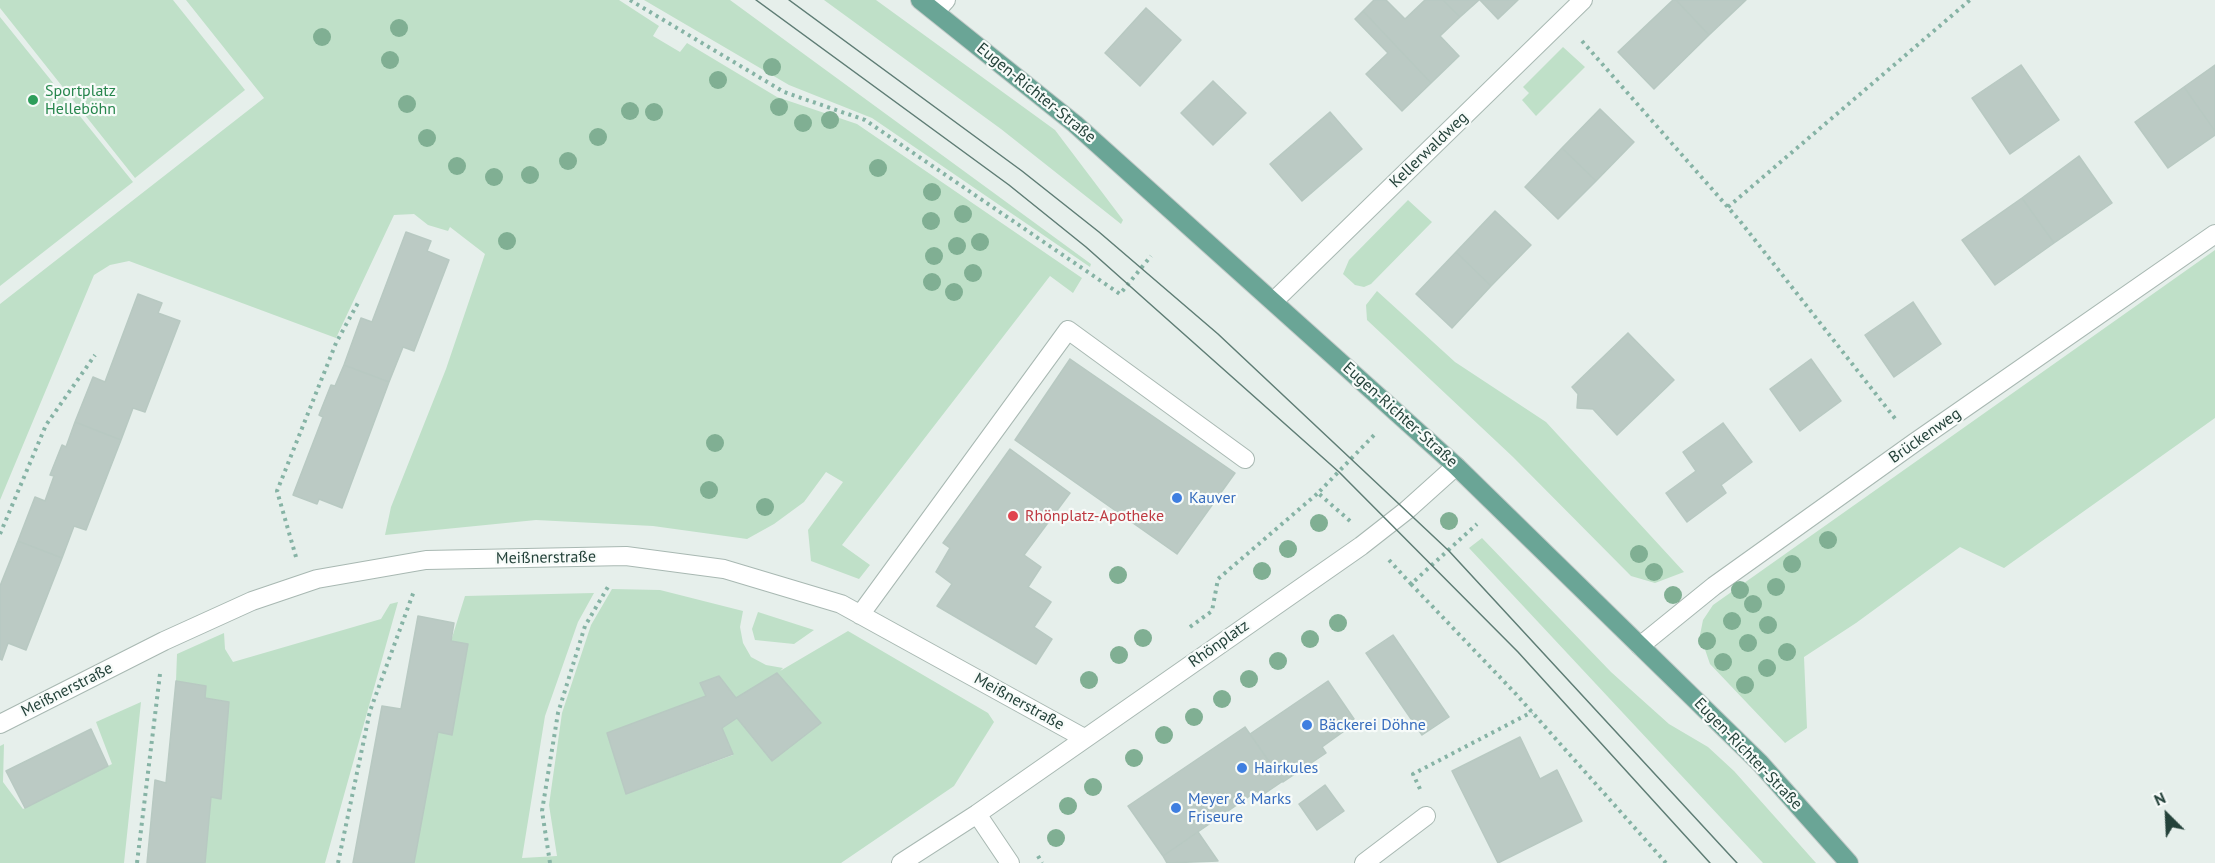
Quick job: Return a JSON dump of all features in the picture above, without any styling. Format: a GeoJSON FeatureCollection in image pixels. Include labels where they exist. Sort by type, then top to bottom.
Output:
{"type":"FeatureCollection","features":[{"type":"Feature","properties":{"kind":"main road","name":"Eugen-Richter-Straße"},"geometry":{"type":"LineString","coordinates":[[920,0],[941,6],[1274,301],[1456,466],[1760,763],[1849,863]]}},
{"type":"Feature","properties":{"kind":"street","name":"Kellerwaldweg"},"geometry":{"type":"LineString","coordinates":[[1274,301],[1583,0]]}},
{"type":"Feature","properties":{"kind":"street","name":"Brückenweg"},"geometry":{"type":"LineString","coordinates":[[1640,646],[1714,586],[1914,443],[2215,234]]}},
{"type":"Feature","properties":{"kind":"street"},"geometry":{"type":"LineString","coordinates":[[860,615],[1068,330],[1245,459]]}},
{"type":"Feature","properties":{"kind":"street","name":"Rhönplatz"},"geometry":{"type":"LineString","coordinates":[[901,863],[976,814],[1361,546],[1400,516],[1456,466]]}},
{"type":"Feature","properties":{"kind":"street","name":"Meißnerstraße"},"geometry":{"type":"LineString","coordinates":[[0,724],[165,641],[252,601],[305,583],[426,560],[626,556],[724,569],[841,604],[1084,738]]}},
{"type":"Feature","properties":{"kind":"street"},"geometry":{"type":"LineString","coordinates":[[976,814],[1010,863]]}},
{"type":"Feature","properties":{"kind":"street"},"geometry":{"type":"LineString","coordinates":[[1364,863],[1426,816]]}},
{"type":"Feature","properties":{"kind":"path"},"geometry":{"type":"LineString","coordinates":[[630,0],[784,92],[865,120],[1120,294],[1151,256]]}},
{"type":"Feature","properties":{"kind":"path"},"geometry":{"type":"LineString","coordinates":[[1728,207],[1970,0]]}},
{"type":"Feature","properties":{"kind":"path"},"geometry":{"type":"LineString","coordinates":[[1563,20],[1728,207],[1914,443]]}},
{"type":"Feature","properties":{"kind":"path"},"geometry":{"type":"LineString","coordinates":[[305,583],[277,491],[336,343],[359,301]]}},
{"type":"Feature","properties":{"kind":"path"},"geometry":{"type":"LineString","coordinates":[[0,534],[46,425],[95,355]]}},
{"type":"Feature","properties":{"kind":"path"},"geometry":{"type":"LineString","coordinates":[[1183,632],[1212,611],[1218,579],[1318,493]]}},
{"type":"Feature","properties":{"kind":"path"},"geometry":{"type":"LineString","coordinates":[[550,863],[542,811],[558,713],[585,626],[626,556]]}},
{"type":"Feature","properties":{"kind":"path"},"geometry":{"type":"LineString","coordinates":[[338,863],[370,711],[426,560]]}},
{"type":"Feature","properties":{"kind":"path"},"geometry":{"type":"LineString","coordinates":[[1411,584],[1532,712],[1666,863]]}},
{"type":"Feature","properties":{"kind":"path"},"geometry":{"type":"LineString","coordinates":[[137,863],[165,641]]}},
{"type":"Feature","properties":{"kind":"path"},"geometry":{"type":"LineString","coordinates":[[1426,816],[1432,813],[1413,774],[1532,712]]}},
{"type":"Feature","properties":{"kind":"green space"},"geometry":{"type":"Polygon","coordinates":[[[0,0],[173,0],[245,90],[135,178],[0,8],[0,0]]]}},
{"type":"Feature","properties":{"kind":"green space"},"geometry":{"type":"Polygon","coordinates":[[[186,0],[619,0],[659,26],[653,36],[680,52],[687,43],[777,97],[857,124],[1082,278],[1073,293],[1050,276],[842,545],[870,565],[859,579],[811,561],[808,530],[843,482],[826,472],[804,502],[774,524],[747,539],[653,526],[536,520],[385,535],[391,507],[446,369],[485,254],[450,227],[448,231],[428,225],[414,214],[394,215],[336,338],[129,261],[110,265],[94,275],[0,500],[0,304],[264,98],[186,0]]]}},
{"type":"Feature","properties":{"kind":"green space"},"geometry":{"type":"Polygon","coordinates":[[[644,0],[730,0],[1091,264],[1090,267],[872,118],[789,85],[644,0]]]}},
{"type":"Feature","properties":{"kind":"green space"},"geometry":{"type":"Polygon","coordinates":[[[824,0],[876,0],[1055,130],[1123,220],[1121,224],[1001,129],[824,0]]]}},
{"type":"Feature","properties":{"kind":"green space","name":"Sportplatz Helleböhn"},"geometry":{"type":"Polygon","coordinates":[[[0,17],[133,182],[0,286],[0,17]]]}},
{"type":"Feature","properties":{"kind":"green space"},"geometry":{"type":"Polygon","coordinates":[[[1563,47],[1585,67],[1536,116],[1522,100],[1529,93],[1523,87],[1563,47]]]}},
{"type":"Feature","properties":{"kind":"green space"},"geometry":{"type":"Polygon","coordinates":[[[1408,200],[1432,222],[1371,284],[1364,287],[1355,285],[1343,274],[1349,260],[1408,200]]]}},
{"type":"Feature","properties":{"kind":"green space"},"geometry":{"type":"Polygon","coordinates":[[[2215,250],[2215,418],[2004,568],[1960,547],[1856,623],[1804,657],[1807,728],[1785,743],[1710,664],[1700,635],[1703,620],[1713,605],[2215,250]]]}},
{"type":"Feature","properties":{"kind":"green space"},"geometry":{"type":"Polygon","coordinates":[[[1377,291],[1455,362],[1546,422],[1684,572],[1655,583],[1631,576],[1513,457],[1367,320],[1366,305],[1377,291]]]}},
{"type":"Feature","properties":{"kind":"green space"},"geometry":{"type":"Polygon","coordinates":[[[1482,538],[1611,672],[1669,724],[1708,747],[1734,771],[1816,863],[1763,863],[1469,548],[1482,538]]]}},
{"type":"Feature","properties":{"kind":"green space"},"geometry":{"type":"Polygon","coordinates":[[[612,589],[660,590],[743,611],[740,627],[743,643],[751,657],[766,665],[783,668],[780,671],[848,631],[988,713],[994,722],[954,786],[841,863],[414,863],[438,732],[452,734],[468,644],[451,641],[465,596],[594,593],[578,622],[545,716],[522,858],[557,856],[549,805],[562,713],[591,625],[612,589]],[[777,673],[736,698],[719,676],[700,683],[706,696],[626,794],[733,755],[722,728],[737,718],[772,761],[820,723],[777,673]]]}},
{"type":"Feature","properties":{"kind":"green space"},"geometry":{"type":"Polygon","coordinates":[[[398,602],[325,863],[205,863],[211,797],[221,799],[229,702],[205,698],[206,686],[176,681],[177,654],[224,633],[225,649],[233,662],[381,619],[390,604],[398,602]]]}},
{"type":"Feature","properties":{"kind":"green space"},"geometry":{"type":"Polygon","coordinates":[[[758,612],[814,630],[794,644],[755,640],[752,629],[758,612]]]}},
{"type":"Feature","properties":{"kind":"green space"},"geometry":{"type":"Polygon","coordinates":[[[141,702],[124,863],[0,863],[0,746],[4,744],[3,782],[23,809],[112,764],[96,722],[141,702]]]}},
{"type":"Feature","properties":{"kind":"building"},"geometry":{"type":"Polygon","coordinates":[[[1374,0],[1386,0],[1405,19],[1425,0],[1443,0],[1460,17],[1440,36],[1459,56],[1431,83],[1363,11],[1374,0]]]}},
{"type":"Feature","properties":{"kind":"building"},"geometry":{"type":"Polygon","coordinates":[[[1443,0],[1479,0],[1460,17],[1443,0]]]}},
{"type":"Feature","properties":{"kind":"building"},"geometry":{"type":"Polygon","coordinates":[[[1480,0],[1518,0],[1498,19],[1480,0]]]}},
{"type":"Feature","properties":{"kind":"building"},"geometry":{"type":"Polygon","coordinates":[[[1673,0],[1676,0],[1709,35],[1654,89],[1618,52],[1673,0]]]}},
{"type":"Feature","properties":{"kind":"building"},"geometry":{"type":"Polygon","coordinates":[[[1676,0],[1746,0],[1709,35],[1676,0]]]}},
{"type":"Feature","properties":{"kind":"building"},"geometry":{"type":"Polygon","coordinates":[[[1146,8],[1181,40],[1140,86],[1105,53],[1146,8]]]}},
{"type":"Feature","properties":{"kind":"building"},"geometry":{"type":"Polygon","coordinates":[[[1363,11],[1431,83],[1402,111],[1366,74],[1388,53],[1355,19],[1363,11]]]}},
{"type":"Feature","properties":{"kind":"building"},"geometry":{"type":"Polygon","coordinates":[[[2021,65],[2059,120],[2010,154],[1972,98],[2021,65]]]}},
{"type":"Feature","properties":{"kind":"building"},"geometry":{"type":"Polygon","coordinates":[[[2215,65],[2215,131],[2184,87],[2215,65]]]}},
{"type":"Feature","properties":{"kind":"building"},"geometry":{"type":"Polygon","coordinates":[[[1213,81],[1246,113],[1213,145],[1181,113],[1213,81]]]}},
{"type":"Feature","properties":{"kind":"building"},"geometry":{"type":"Polygon","coordinates":[[[2184,87],[2215,131],[2215,135],[2168,168],[2135,122],[2184,87]]]}},
{"type":"Feature","properties":{"kind":"building"},"geometry":{"type":"Polygon","coordinates":[[[1600,109],[1634,142],[1596,181],[1562,148],[1600,109]]]}},
{"type":"Feature","properties":{"kind":"building"},"geometry":{"type":"Polygon","coordinates":[[[1330,112],[1362,149],[1302,201],[1270,164],[1330,112]]]}},
{"type":"Feature","properties":{"kind":"building"},"geometry":{"type":"Polygon","coordinates":[[[1562,148],[1596,181],[1558,219],[1525,187],[1562,148]]]}},
{"type":"Feature","properties":{"kind":"building"},"geometry":{"type":"Polygon","coordinates":[[[2079,156],[2112,203],[2054,243],[2022,198],[2079,156]]]}},
{"type":"Feature","properties":{"kind":"building"},"geometry":{"type":"Polygon","coordinates":[[[2022,198],[2054,243],[1995,285],[1962,240],[2022,198]]]}},
{"type":"Feature","properties":{"kind":"building"},"geometry":{"type":"Polygon","coordinates":[[[1495,211],[1531,245],[1491,286],[1456,252],[1495,211]]]}},
{"type":"Feature","properties":{"kind":"building"},"geometry":{"type":"Polygon","coordinates":[[[406,232],[431,241],[427,251],[449,260],[414,351],[403,347],[389,382],[344,365],[361,318],[372,322],[406,232]]]}},
{"type":"Feature","properties":{"kind":"building"},"geometry":{"type":"Polygon","coordinates":[[[1456,252],[1491,286],[1452,328],[1416,294],[1456,252]]]}},
{"type":"Feature","properties":{"kind":"building"},"geometry":{"type":"Polygon","coordinates":[[[138,294],[162,303],[158,313],[180,321],[145,412],[133,408],[121,440],[75,422],[93,377],[105,382],[138,294]]]}},
{"type":"Feature","properties":{"kind":"building"},"geometry":{"type":"Polygon","coordinates":[[[1913,302],[1941,344],[1894,377],[1865,335],[1913,302]]]}},
{"type":"Feature","properties":{"kind":"building"},"geometry":{"type":"Polygon","coordinates":[[[1628,333],[1674,380],[1617,435],[1593,409],[1577,408],[1578,394],[1572,387],[1628,333]]]}},
{"type":"Feature","properties":{"kind":"building"},"geometry":{"type":"Polygon","coordinates":[[[1070,359],[1235,473],[1177,554],[1015,440],[1070,359]]]}},
{"type":"Feature","properties":{"kind":"building"},"geometry":{"type":"Polygon","coordinates":[[[1811,359],[1841,401],[1800,431],[1770,389],[1811,359]]]}},
{"type":"Feature","properties":{"kind":"building"},"geometry":{"type":"Polygon","coordinates":[[[344,365],[389,382],[342,508],[319,499],[317,504],[293,495],[323,417],[319,415],[331,385],[335,386],[344,365]]]}},
{"type":"Feature","properties":{"kind":"building"},"geometry":{"type":"Polygon","coordinates":[[[75,422],[121,440],[86,530],[74,526],[62,558],[18,541],[35,497],[45,501],[54,476],[50,475],[62,445],[66,447],[75,422]]]}},
{"type":"Feature","properties":{"kind":"building"},"geometry":{"type":"Polygon","coordinates":[[[1723,423],[1752,462],[1721,485],[1726,493],[1687,522],[1666,493],[1696,471],[1683,452],[1723,423]]]}},
{"type":"Feature","properties":{"kind":"building"},"geometry":{"type":"Polygon","coordinates":[[[1010,449],[1070,493],[1024,555],[1041,567],[1028,587],[1051,602],[1034,627],[1052,639],[1036,664],[937,606],[952,584],[936,572],[950,548],[943,543],[1010,449]]]}},
{"type":"Feature","properties":{"kind":"building"},"geometry":{"type":"Polygon","coordinates":[[[18,541],[62,558],[26,650],[8,643],[2,660],[0,659],[0,586],[18,541]]]}},
{"type":"Feature","properties":{"kind":"building"},"geometry":{"type":"Polygon","coordinates":[[[418,616],[454,623],[451,641],[468,644],[452,735],[438,732],[414,863],[353,863],[382,706],[401,709],[418,616]]]}},
{"type":"Feature","properties":{"kind":"building"},"geometry":{"type":"Polygon","coordinates":[[[1393,635],[1449,717],[1422,735],[1366,653],[1393,635]]]}},
{"type":"Feature","properties":{"kind":"building"},"geometry":{"type":"Polygon","coordinates":[[[777,673],[821,723],[772,761],[737,718],[722,728],[733,754],[626,794],[607,733],[706,696],[700,683],[719,676],[736,698],[777,673]]]}},
{"type":"Feature","properties":{"kind":"building"},"geometry":{"type":"Polygon","coordinates":[[[176,681],[206,686],[205,698],[229,702],[221,799],[211,797],[205,863],[147,863],[155,780],[166,783],[176,681]]]}},
{"type":"Feature","properties":{"kind":"building"},"geometry":{"type":"Polygon","coordinates":[[[1328,681],[1354,719],[1351,721],[1354,724],[1322,747],[1326,753],[1283,782],[1250,734],[1328,681]]]}},
{"type":"Feature","properties":{"kind":"building"},"geometry":{"type":"Polygon","coordinates":[[[1245,727],[1283,781],[1261,796],[1257,791],[1163,856],[1128,806],[1245,727]]]}},
{"type":"Feature","properties":{"kind":"building"},"geometry":{"type":"Polygon","coordinates":[[[91,729],[108,766],[25,808],[6,771],[91,729]]]}},
{"type":"Feature","properties":{"kind":"building"},"geometry":{"type":"Polygon","coordinates":[[[1520,737],[1540,779],[1557,770],[1582,821],[1498,863],[1452,771],[1520,737]]]}},
{"type":"Feature","properties":{"kind":"building"},"geometry":{"type":"Polygon","coordinates":[[[1325,785],[1344,811],[1317,830],[1299,804],[1325,785]]]}},
{"type":"Feature","properties":{"kind":"building"},"geometry":{"type":"Polygon","coordinates":[[[1198,832],[1218,861],[1167,863],[1163,856],[1198,832]]]}},
{"type":"Feature","properties":{"kind":"tram line"},"geometry":{"type":"LineString","coordinates":[[756,0],[1009,185],[1086,247],[1339,472],[1518,652],[1710,863]]}},
{"type":"Feature","properties":{"kind":"tram line"},"geometry":{"type":"LineString","coordinates":[[789,0],[1022,171],[1099,232],[1218,334],[1449,551],[1737,863]]}},
{"type":"Feature","properties":{"kind":"place","name":"Sportplatz Helleböhn"},"geometry":{"type":"Point","coordinates":[33,100]}},
{"type":"Feature","properties":{"kind":"place","name":"Kauver"},"geometry":{"type":"Point","coordinates":[1177,498]}},
{"type":"Feature","properties":{"kind":"place","name":"Rhönplatz-Apotheke"},"geometry":{"type":"Point","coordinates":[1013,516]}},
{"type":"Feature","properties":{"kind":"place","name":"Bäckerei Döhne"},"geometry":{"type":"Point","coordinates":[1307,725]}},
{"type":"Feature","properties":{"kind":"place","name":"Hairkules"},"geometry":{"type":"Point","coordinates":[1242,768]}},
{"type":"Feature","properties":{"kind":"place","name":"Meyer & Marks Friseure"},"geometry":{"type":"Point","coordinates":[1176,808]}}]}
